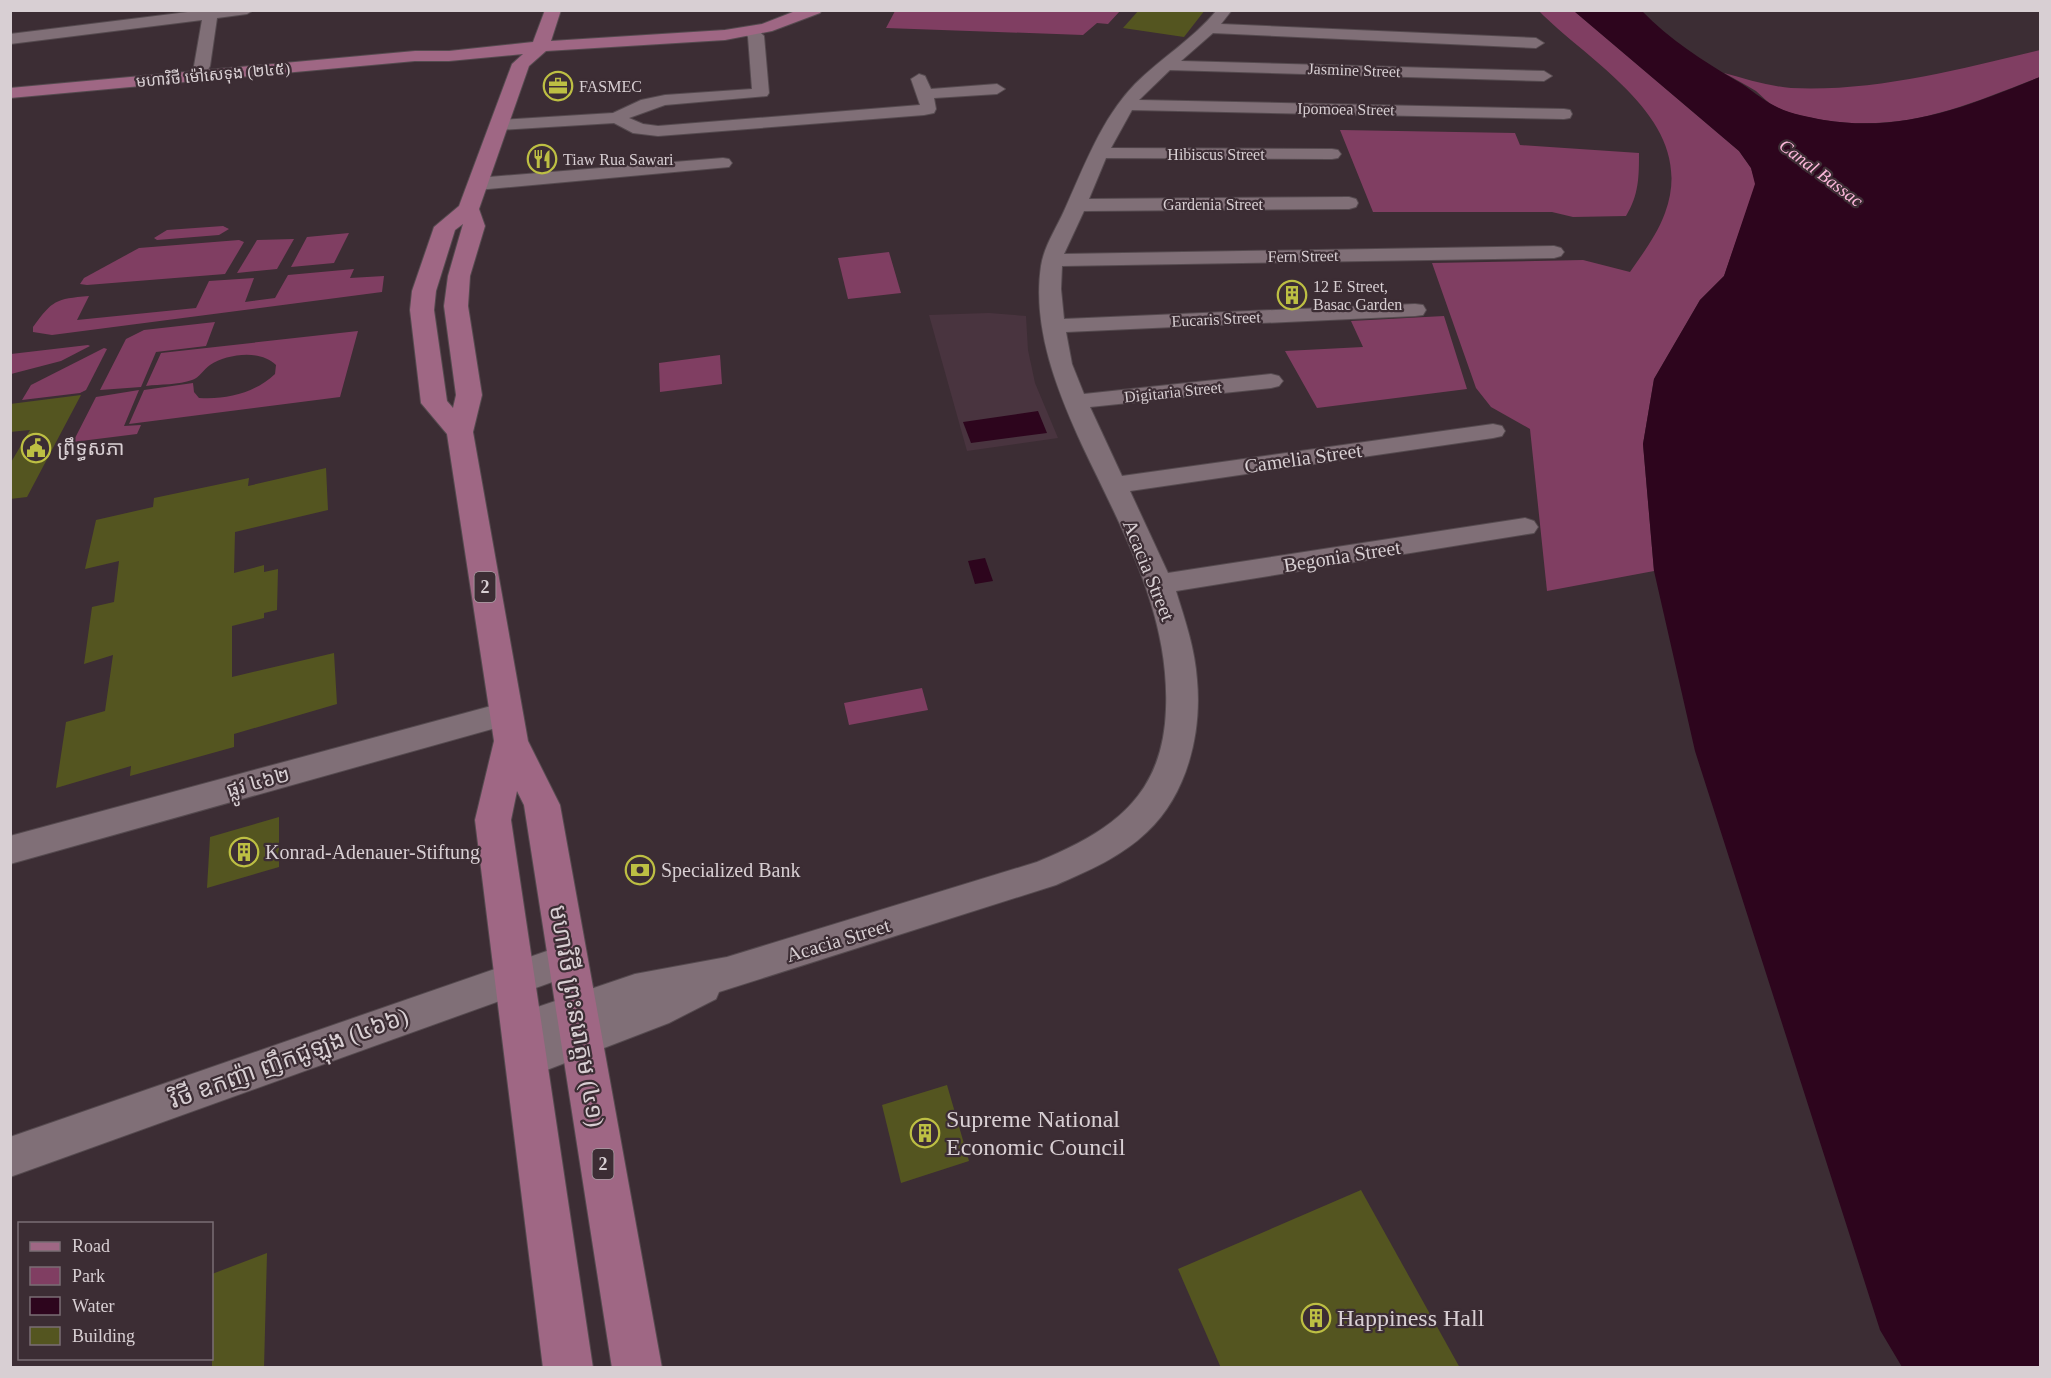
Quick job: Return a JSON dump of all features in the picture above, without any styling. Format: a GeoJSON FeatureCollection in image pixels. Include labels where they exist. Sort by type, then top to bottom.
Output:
{"type":"FeatureCollection","features":[{"type":"Feature","properties":{"kind":"main road"},"geometry":{"type":"LineString","coordinates":[[541,45],[553,10]]}},
{"type":"Feature","properties":{"kind":"main road"},"geometry":{"type":"LineString","coordinates":[[519,47],[752,32],[814,10]]}},
{"type":"Feature","properties":{"kind":"main road","name":"មហាវិថី ម៉ៅសេទុង (២៤៥)"},"geometry":{"type":"LineString","coordinates":[[10,93],[519,47]]}},
{"type":"Feature","properties":{"kind":"main road","name":"មហាវិថី ព្រះនរោត្តម (៤១)"},"geometry":{"type":"LineString","coordinates":[[519,47],[499,125],[468,209],[474,225],[459,276],[456,306],[469,395],[460,432],[509,727],[542,805],[637,1368]]}},
{"type":"Feature","properties":{"kind":"main road"},"geometry":{"type":"LineString","coordinates":[[460,432],[434,403],[423,310],[427,279],[445,227],[468,209]]}},
{"type":"Feature","properties":{"kind":"main road","name":"មហាវិថី ព្រះនរោត្តម (៤១)"},"geometry":{"type":"LineString","coordinates":[[509,727],[493,820],[568,1368]]}},
{"type":"Feature","properties":{"kind":"street"},"geometry":{"type":"LineString","coordinates":[[10,39],[247,10]]}},
{"type":"Feature","properties":{"kind":"street"},"geometry":{"type":"LineString","coordinates":[[197,76],[211,13]]}},
{"type":"Feature","properties":{"kind":"street"},"geometry":{"type":"LineString","coordinates":[[1217,19],[1536,43]]}},
{"type":"Feature","properties":{"kind":"street","name":"Acacia Street"},"geometry":{"type":"LineString","coordinates":[[523,1045],[727,974],[1044,875],[1089,856],[1127,832],[1160,794],[1178,750],[1184,706],[1180,660],[1159,584],[1062,370],[1050,290],[1052,260],[1100,153],[1128,105],[1165,65],[1217,19]]}},
{"type":"Feature","properties":{"kind":"street"},"geometry":{"type":"LineString","coordinates":[[752,32],[756,36],[761,125]]}},
{"type":"Feature","properties":{"kind":"street","name":"Jasmine Street"},"geometry":{"type":"LineString","coordinates":[[1165,65],[1544,76]]}},
{"type":"Feature","properties":{"kind":"street"},"geometry":{"type":"LineString","coordinates":[[499,125],[617,118],[639,129],[658,131],[761,125],[924,110],[929,106],[922,87],[997,90]]}},
{"type":"Feature","properties":{"kind":"street"},"geometry":{"type":"LineString","coordinates":[[617,118],[627,110],[663,100],[761,93]]}},
{"type":"Feature","properties":{"kind":"street","name":"Ipomoea Street"},"geometry":{"type":"LineString","coordinates":[[1128,105],[1564,114]]}},
{"type":"Feature","properties":{"kind":"street","name":"Hibiscus Street"},"geometry":{"type":"LineString","coordinates":[[1100,153],[1332,154]]}},
{"type":"Feature","properties":{"kind":"street"},"geometry":{"type":"LineString","coordinates":[[477,184],[723,163]]}},
{"type":"Feature","properties":{"kind":"street","name":"Gardenia Street"},"geometry":{"type":"LineString","coordinates":[[1077,205],[1349,203]]}},
{"type":"Feature","properties":{"kind":"street","name":"Fern Street"},"geometry":{"type":"LineString","coordinates":[[1052,260],[1554,252]]}},
{"type":"Feature","properties":{"kind":"street","name":"Eucaris Street"},"geometry":{"type":"LineString","coordinates":[[1054,326],[1415,310]]}},
{"type":"Feature","properties":{"kind":"street","name":"Digitaria Street"},"geometry":{"type":"LineString","coordinates":[[1075,402],[1271,381]]}},
{"type":"Feature","properties":{"kind":"street","name":"Camelia Street"},"geometry":{"type":"LineString","coordinates":[[1113,485],[1493,431]]}},
{"type":"Feature","properties":{"kind":"street","name":"Begonia Street"},"geometry":{"type":"LineString","coordinates":[[1159,584],[1525,527]]}},
{"type":"Feature","properties":{"kind":"street","name":"ផ្លូវ ៤៦២"},"geometry":{"type":"LineString","coordinates":[[10,850],[509,727]]}},
{"type":"Feature","properties":{"kind":"street","name":"វិថី ឧកញ៉ា ញឹកជូឡុង (៤៦៦)"},"geometry":{"type":"LineString","coordinates":[[10,1157],[567,960]]}},
{"type":"Feature","properties":{"kind":"shaded area"},"geometry":{"type":"Polygon","coordinates":[[[989,313],[1026,316],[1028,350],[1035,383],[1058,438],[967,451],[929,315],[989,313]]]}},
{"type":"Feature","properties":{"kind":"green space"},"geometry":{"type":"Polygon","coordinates":[[[895,10],[1120,11],[1108,24],[1097,23],[1083,35],[886,28],[895,10]]]}},
{"type":"Feature","properties":{"kind":"green space"},"geometry":{"type":"Polygon","coordinates":[[[1539,11],[1574,11],[1739,151],[1751,168],[1756,184],[1724,276],[1700,300],[1654,379],[1643,444],[1654,571],[1547,591],[1530,429],[1491,407],[1476,388],[1432,263],[1583,260],[1630,272],[1662,221],[1672,180],[1667,150],[1654,123],[1635,98],[1539,11]]]}},
{"type":"Feature","properties":{"kind":"green space"},"geometry":{"type":"Polygon","coordinates":[[[2040,50],[2040,77],[1960,107],[1908,120],[1881,123],[1823,120],[1791,113],[1779,109],[1756,91],[1724,73],[1791,88],[1854,86],[1917,78],[2040,50]]]}},
{"type":"Feature","properties":{"kind":"green space"},"geometry":{"type":"Polygon","coordinates":[[[1340,130],[1515,133],[1520,145],[1639,153],[1634,201],[1626,216],[1573,217],[1552,212],[1373,212],[1340,130]]]}},
{"type":"Feature","properties":{"kind":"green space"},"geometry":{"type":"Polygon","coordinates":[[[223,226],[229,229],[219,235],[157,240],[154,238],[167,230],[223,226]]]}},
{"type":"Feature","properties":{"kind":"green space"},"geometry":{"type":"Polygon","coordinates":[[[349,233],[334,263],[291,267],[307,237],[349,233]]]}},
{"type":"Feature","properties":{"kind":"green space"},"geometry":{"type":"Polygon","coordinates":[[[294,239],[277,269],[237,273],[257,240],[294,239]]]}},
{"type":"Feature","properties":{"kind":"green space"},"geometry":{"type":"Polygon","coordinates":[[[239,240],[244,242],[225,274],[80,284],[84,278],[139,248],[239,240]]]}},
{"type":"Feature","properties":{"kind":"green space"},"geometry":{"type":"Polygon","coordinates":[[[889,252],[901,293],[848,299],[838,258],[889,252]]]}},
{"type":"Feature","properties":{"kind":"green space"},"geometry":{"type":"Polygon","coordinates":[[[354,269],[350,278],[384,276],[382,292],[52,335],[33,332],[33,327],[45,311],[56,302],[69,298],[89,296],[77,320],[196,308],[209,281],[254,278],[245,302],[275,298],[288,275],[354,269]]]}},
{"type":"Feature","properties":{"kind":"green space"},"geometry":{"type":"Polygon","coordinates":[[[1444,316],[1467,389],[1317,408],[1285,351],[1363,347],[1351,321],[1444,316]]]}},
{"type":"Feature","properties":{"kind":"green space"},"geometry":{"type":"Polygon","coordinates":[[[215,322],[206,346],[156,352],[141,387],[100,390],[126,339],[144,330],[215,322]]]}},
{"type":"Feature","properties":{"kind":"green space"},"geometry":{"type":"Polygon","coordinates":[[[358,331],[340,397],[129,424],[144,390],[193,383],[194,392],[199,398],[219,398],[240,394],[267,381],[275,374],[276,365],[269,360],[253,355],[243,355],[217,361],[187,382],[146,386],[161,353],[358,331]]]}},
{"type":"Feature","properties":{"kind":"green space"},"geometry":{"type":"Polygon","coordinates":[[[90,346],[61,361],[11,374],[11,354],[90,346]]]}},
{"type":"Feature","properties":{"kind":"green space"},"geometry":{"type":"Polygon","coordinates":[[[104,348],[107,349],[86,390],[80,393],[22,400],[31,385],[104,348]]]}},
{"type":"Feature","properties":{"kind":"green space"},"geometry":{"type":"Polygon","coordinates":[[[720,355],[722,384],[660,392],[659,363],[720,355]]]}},
{"type":"Feature","properties":{"kind":"green space"},"geometry":{"type":"Polygon","coordinates":[[[139,390],[124,426],[141,425],[137,434],[73,442],[96,397],[139,390]]]}},
{"type":"Feature","properties":{"kind":"green space"},"geometry":{"type":"Polygon","coordinates":[[[922,688],[928,710],[849,725],[844,703],[922,688]]]}},
{"type":"Feature","properties":{"kind":"water","name":"Canal Bassac"},"geometry":{"type":"Polygon","coordinates":[[[1574,11],[1642,11],[1687,49],[1770,103],[1793,113],[1824,120],[1881,123],[1909,120],[1961,107],[2040,77],[2040,1367],[1902,1367],[1880,1330],[1695,751],[1654,571],[1643,444],[1654,379],[1700,300],[1724,276],[1755,184],[1751,168],[1739,151],[1574,11]]]}},
{"type":"Feature","properties":{"kind":"water"},"geometry":{"type":"Polygon","coordinates":[[[1038,411],[1047,433],[971,443],[963,422],[1038,411]]]}},
{"type":"Feature","properties":{"kind":"water"},"geometry":{"type":"Polygon","coordinates":[[[985,558],[993,581],[975,584],[968,561],[985,558]]]}},
{"type":"Feature","properties":{"kind":"building"},"geometry":{"type":"Polygon","coordinates":[[[1139,10],[1205,10],[1184,37],[1123,28],[1139,10]]]}},
{"type":"Feature","properties":{"kind":"building","name":"ព្រឹទ្ធសភា"},"geometry":{"type":"Polygon","coordinates":[[[81,395],[27,497],[10,499],[10,464],[30,430],[10,432],[10,404],[81,395]]]}},
{"type":"Feature","properties":{"kind":"building"},"geometry":{"type":"Polygon","coordinates":[[[326,468],[328,510],[235,532],[234,573],[264,565],[264,572],[278,569],[277,610],[264,613],[264,618],[232,626],[232,677],[334,653],[337,704],[234,734],[234,747],[130,776],[131,766],[56,788],[66,722],[105,711],[113,655],[84,664],[92,607],[114,602],[119,561],[85,569],[96,520],[153,507],[154,498],[249,478],[248,486],[326,468]]]}},
{"type":"Feature","properties":{"kind":"building","name":"Konrad-Adenauer-Stiftung"},"geometry":{"type":"Polygon","coordinates":[[[279,817],[279,867],[207,888],[210,837],[279,817]]]}},
{"type":"Feature","properties":{"kind":"building","name":"Supreme National Economic Council"},"geometry":{"type":"Polygon","coordinates":[[[947,1085],[969,1161],[901,1183],[882,1105],[947,1085]]]}},
{"type":"Feature","properties":{"kind":"building","name":"Happiness Hall"},"geometry":{"type":"Polygon","coordinates":[[[1361,1190],[1460,1368],[1221,1368],[1178,1269],[1361,1190]]]}},
{"type":"Feature","properties":{"kind":"building"},"geometry":{"type":"Polygon","coordinates":[[[267,1253],[264,1368],[212,1368],[213,1274],[267,1253]]]}},
{"type":"Feature","properties":{"kind":"place","name":"FASMEC"},"geometry":{"type":"Point","coordinates":[558,86]}},
{"type":"Feature","properties":{"kind":"place","name":"Tiaw Rua Sawari"},"geometry":{"type":"Point","coordinates":[542,159]}},
{"type":"Feature","properties":{"kind":"place","name":"12 E Street, Basac Garden"},"geometry":{"type":"Point","coordinates":[1292,295]}},
{"type":"Feature","properties":{"kind":"place","name":"ព្រឹទ្ធសភា"},"geometry":{"type":"Point","coordinates":[36,448]}},
{"type":"Feature","properties":{"kind":"place","name":"Konrad-Adenauer-Stiftung"},"geometry":{"type":"Point","coordinates":[244,852]}},
{"type":"Feature","properties":{"kind":"place","name":"Specialized Bank"},"geometry":{"type":"Point","coordinates":[640,870]}},
{"type":"Feature","properties":{"kind":"place","name":"Supreme National Economic Council"},"geometry":{"type":"Point","coordinates":[925,1133]}},
{"type":"Feature","properties":{"kind":"place","name":"Happiness Hall"},"geometry":{"type":"Point","coordinates":[1316,1318]}}]}
